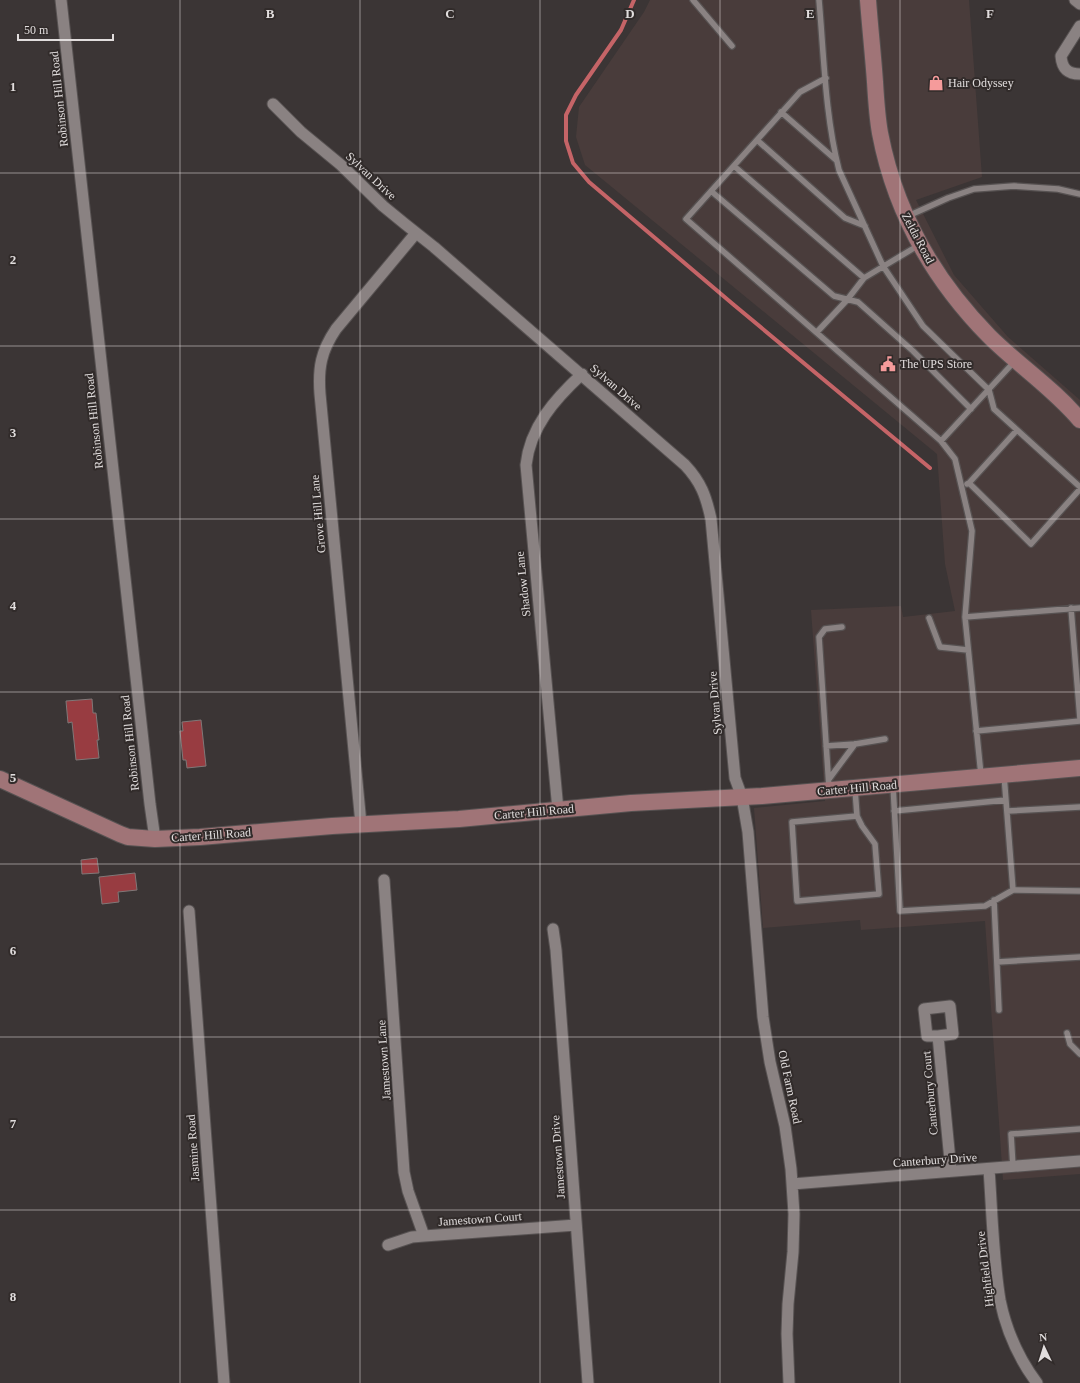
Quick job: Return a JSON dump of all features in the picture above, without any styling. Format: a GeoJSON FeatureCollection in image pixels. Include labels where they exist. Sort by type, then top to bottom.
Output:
{"type":"FeatureCollection","features":[{"type":"Feature","properties":{"kind":"main road","name":"Zelda Road"},"geometry":{"type":"LineString","coordinates":[[868,0],[880,132],[890,177],[906,217],[920,244],[944,282],[965,310],[989,336],[1080,420]]}},
{"type":"Feature","properties":{"kind":"main road","name":"Carter Hill Road"},"geometry":{"type":"LineString","coordinates":[[0,779],[120,834],[128,837],[155,839],[200,837],[361,824],[459,819],[631,803],[742,797],[829,785],[855,789],[1080,768]]}},
{"type":"Feature","properties":{"kind":"street","name":"Robinson Hill Road"},"geometry":{"type":"LineString","coordinates":[[61,0],[155,839]]}},
{"type":"Feature","properties":{"kind":"street"},"geometry":{"type":"LineString","coordinates":[[1075,0],[1080,4]]}},
{"type":"Feature","properties":{"kind":"street"},"geometry":{"type":"LineString","coordinates":[[1080,26],[1061,56],[1061,62],[1065,69],[1072,74],[1080,74]]}},
{"type":"Feature","properties":{"kind":"street","name":"Sylvan Drive"},"geometry":{"type":"LineString","coordinates":[[273,104],[301,132],[341,165],[383,206],[434,247],[582,374],[685,465],[698,480],[705,494],[711,519],[735,778],[742,797]]}},
{"type":"Feature","properties":{"kind":"street","name":"Grove Hill Lane"},"geometry":{"type":"LineString","coordinates":[[361,824],[320,401],[319,370],[322,355],[329,339],[336,329],[416,233]]}},
{"type":"Feature","properties":{"kind":"street","name":"Shadow Lane"},"geometry":{"type":"LineString","coordinates":[[558,810],[526,465],[529,446],[537,426],[545,414],[570,385],[582,374]]}},
{"type":"Feature","properties":{"kind":"street","name":"Old Farm Road"},"geometry":{"type":"LineString","coordinates":[[742,797],[748,832],[762,1017],[770,1062],[785,1126],[792,1184],[794,1252],[788,1304],[787,1334],[789,1383]]}},
{"type":"Feature","properties":{"kind":"street","name":"Jamestown Lane"},"geometry":{"type":"LineString","coordinates":[[384,880],[404,1172],[408,1191],[424,1236]]}},
{"type":"Feature","properties":{"kind":"street","name":"Jasmine Road"},"geometry":{"type":"LineString","coordinates":[[189,911],[224,1383]]}},
{"type":"Feature","properties":{"kind":"street","name":"Jamestown Drive"},"geometry":{"type":"LineString","coordinates":[[553,929],[556,950],[588,1383]]}},
{"type":"Feature","properties":{"kind":"street","name":"Canterbury Court"},"geometry":{"type":"LineString","coordinates":[[938,1036],[950,1171]]}},
{"type":"Feature","properties":{"kind":"street","name":"Canterbury Drive"},"geometry":{"type":"LineString","coordinates":[[792,1184],[1080,1162]]}},
{"type":"Feature","properties":{"kind":"street","name":"Highfield Drive"},"geometry":{"type":"LineString","coordinates":[[989,1169],[1000,1300],[1013,1342],[1036,1383]]}},
{"type":"Feature","properties":{"kind":"street","name":"Jamestown Court"},"geometry":{"type":"LineString","coordinates":[[388,1245],[412,1237],[576,1225]]}},
{"type":"Feature","properties":{"kind":"lane"},"geometry":{"type":"LineString","coordinates":[[693,0],[732,46]]}},
{"type":"Feature","properties":{"kind":"lane"},"geometry":{"type":"LineString","coordinates":[[819,0],[830,122],[836,160],[839,170],[883,266],[923,326],[989,390],[994,410],[1080,488],[1031,544],[969,483]]}},
{"type":"Feature","properties":{"kind":"lane"},"geometry":{"type":"LineString","coordinates":[[826,78],[800,92],[686,219],[941,441],[955,459],[972,531],[965,617],[981,777]]}},
{"type":"Feature","properties":{"kind":"lane"},"geometry":{"type":"LineString","coordinates":[[782,112],[836,160]]}},
{"type":"Feature","properties":{"kind":"lane"},"geometry":{"type":"LineString","coordinates":[[757,140],[846,218],[864,226]]}},
{"type":"Feature","properties":{"kind":"lane"},"geometry":{"type":"LineString","coordinates":[[734,166],[864,278]]}},
{"type":"Feature","properties":{"kind":"lane"},"geometry":{"type":"LineString","coordinates":[[906,217],[948,198],[974,189],[1014,186],[1058,189],[1080,194]]}},
{"type":"Feature","properties":{"kind":"lane"},"geometry":{"type":"LineString","coordinates":[[711,191],[834,296],[858,302],[913,351],[971,409]]}},
{"type":"Feature","properties":{"kind":"lane"},"geometry":{"type":"LineString","coordinates":[[817,332],[847,300],[864,278],[920,244]]}},
{"type":"Feature","properties":{"kind":"lane"},"geometry":{"type":"LineString","coordinates":[[941,441],[1016,360]]}},
{"type":"Feature","properties":{"kind":"lane"},"geometry":{"type":"LineString","coordinates":[[961,486],[969,483],[1017,430]]}},
{"type":"Feature","properties":{"kind":"lane"},"geometry":{"type":"LineString","coordinates":[[976,731],[1080,720],[1071,608]]}},
{"type":"Feature","properties":{"kind":"lane"},"geometry":{"type":"LineString","coordinates":[[965,617],[1080,608]]}},
{"type":"Feature","properties":{"kind":"lane"},"geometry":{"type":"LineString","coordinates":[[930,618],[940,647],[968,650]]}},
{"type":"Feature","properties":{"kind":"lane"},"geometry":{"type":"LineString","coordinates":[[829,785],[818,637],[825,630],[842,627]]}},
{"type":"Feature","properties":{"kind":"lane"},"geometry":{"type":"LineString","coordinates":[[826,746],[855,744],[885,739]]}},
{"type":"Feature","properties":{"kind":"lane"},"geometry":{"type":"LineString","coordinates":[[829,785],[855,744]]}},
{"type":"Feature","properties":{"kind":"lane"},"geometry":{"type":"LineString","coordinates":[[1004,775],[1013,890]]}},
{"type":"Feature","properties":{"kind":"lane"},"geometry":{"type":"LineString","coordinates":[[893,785],[900,911],[985,906],[1013,890],[1080,891]]}},
{"type":"Feature","properties":{"kind":"lane"},"geometry":{"type":"LineString","coordinates":[[855,789],[857,816],[862,826],[875,844],[879,894],[797,901],[792,822],[857,816]]}},
{"type":"Feature","properties":{"kind":"lane"},"geometry":{"type":"LineString","coordinates":[[894,811],[912,808],[1006,800]]}},
{"type":"Feature","properties":{"kind":"lane"},"geometry":{"type":"LineString","coordinates":[[1007,811],[1080,807]]}},
{"type":"Feature","properties":{"kind":"lane"},"geometry":{"type":"LineString","coordinates":[[994,900],[999,1010]]}},
{"type":"Feature","properties":{"kind":"lane"},"geometry":{"type":"LineString","coordinates":[[997,962],[1080,957]]}},
{"type":"Feature","properties":{"kind":"lane"},"geometry":{"type":"LineString","coordinates":[[1067,1033],[1070,1044],[1080,1054]]}},
{"type":"Feature","properties":{"kind":"lane"},"geometry":{"type":"LineString","coordinates":[[1013,1167],[1011,1134],[1080,1129]]}},
{"type":"Feature","properties":{"kind":"shaded area"},"geometry":{"type":"Polygon","coordinates":[[[650,0],[969,0],[982,177],[916,200],[954,275],[1008,337],[1080,400],[1080,1174],[1003,1180],[985,921],[861,930],[860,920],[763,928],[754,808],[825,801],[811,610],[901,606],[903,617],[955,611],[945,564],[937,454],[585,165],[576,137],[579,107],[644,12],[650,0]]]}},
{"type":"Feature","properties":{"kind":"building"},"geometry":{"type":"Polygon","coordinates":[[[92,699],[93,713],[96,713],[99,758],[76,760],[72,722],[68,723],[66,701],[92,699]]]}},
{"type":"Feature","properties":{"kind":"building"},"geometry":{"type":"Polygon","coordinates":[[[201,720],[206,766],[187,768],[186,760],[183,760],[180,731],[183,731],[182,722],[201,720]]]}},
{"type":"Feature","properties":{"kind":"building"},"geometry":{"type":"Polygon","coordinates":[[[97,858],[99,873],[82,874],[81,860],[97,858]]]}},
{"type":"Feature","properties":{"kind":"building"},"geometry":{"type":"Polygon","coordinates":[[[135,873],[137,890],[118,892],[119,902],[102,904],[99,877],[135,873]]]}},
{"type":"Feature","properties":{"kind":"waterway"},"geometry":{"type":"LineString","coordinates":[[634,0],[621,30],[576,95],[566,115],[566,141],[573,163],[589,182],[930,468]]}},
{"type":"Feature","properties":{"kind":"place","name":"Hair Odyssey"},"geometry":{"type":"Point","coordinates":[936,83]}},
{"type":"Feature","properties":{"kind":"place","name":"The UPS Store"},"geometry":{"type":"Point","coordinates":[888,364]}}]}
